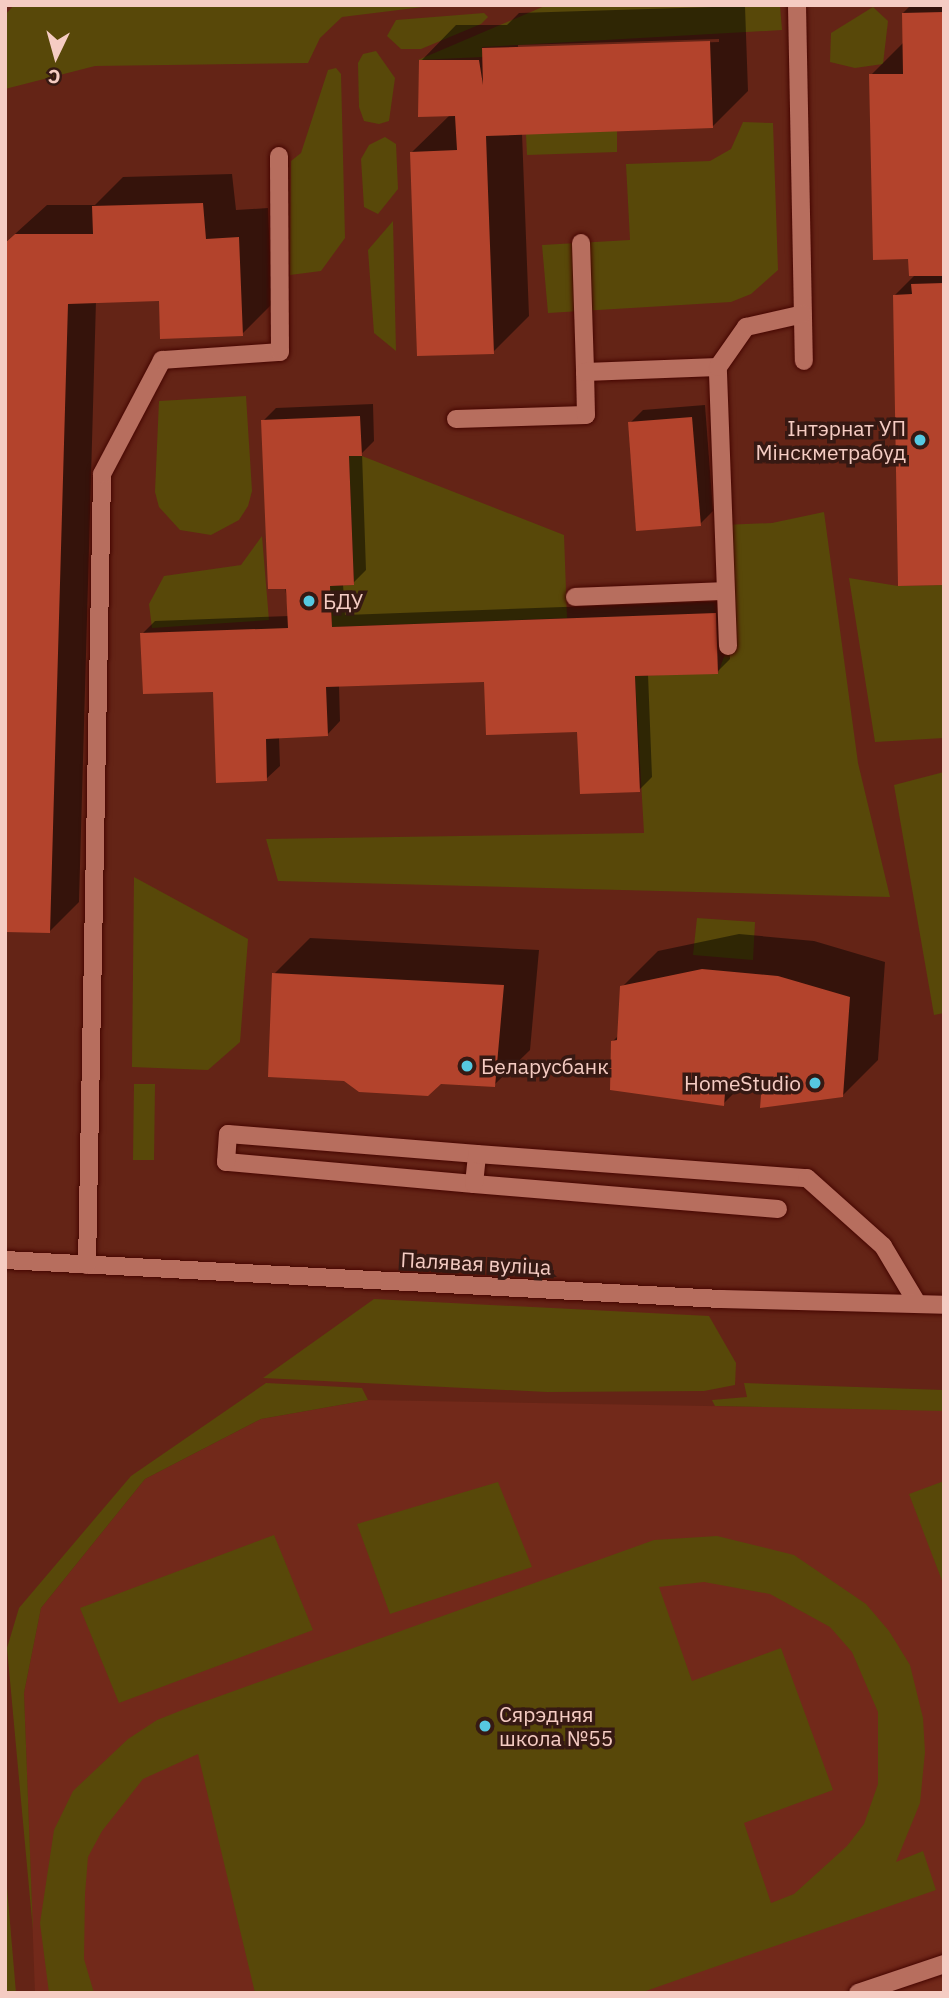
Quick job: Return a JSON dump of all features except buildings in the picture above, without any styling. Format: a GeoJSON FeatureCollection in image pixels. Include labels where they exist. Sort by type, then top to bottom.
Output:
{"type":"FeatureCollection","features":[{"type":"Feature","properties":{"kind":"street"},"geometry":{"type":"LineString","coordinates":[[797,5],[804,361]]}},
{"type":"Feature","properties":{"kind":"street"},"geometry":{"type":"LineString","coordinates":[[87,1265],[102,474],[162,360],[280,352],[279,156]]}},
{"type":"Feature","properties":{"kind":"street"},"geometry":{"type":"LineString","coordinates":[[456,419],[586,415],[581,243]]}},
{"type":"Feature","properties":{"kind":"street"},"geometry":{"type":"LineString","coordinates":[[727,646],[719,367],[746,327],[803,314]]}},
{"type":"Feature","properties":{"kind":"street"},"geometry":{"type":"LineString","coordinates":[[585,373],[719,367]]}},
{"type":"Feature","properties":{"kind":"street"},"geometry":{"type":"LineString","coordinates":[[575,597],[725,591]]}},
{"type":"Feature","properties":{"kind":"street"},"geometry":{"type":"LineString","coordinates":[[778,1209],[226,1162],[228,1134],[807,1178],[883,1246],[917,1303]]}},
{"type":"Feature","properties":{"kind":"street"},"geometry":{"type":"LineString","coordinates":[[474,1184],[477,1154]]}},
{"type":"Feature","properties":{"kind":"street","name":"Палявая вуліца"},"geometry":{"type":"LineString","coordinates":[[5,1260],[721,1299],[944,1305]]}},
{"type":"Feature","properties":{"kind":"street"},"geometry":{"type":"LineString","coordinates":[[858,1993],[944,1964]]}},
{"type":"Feature","properties":{"kind":"shaded area"},"geometry":{"type":"Polygon","coordinates":[[[14,5],[439,5],[342,17],[320,38],[308,63],[95,66],[5,89],[5,15],[14,5]]]}},
{"type":"Feature","properties":{"kind":"shaded area"},"geometry":{"type":"Polygon","coordinates":[[[547,5],[780,5],[782,30],[482,47],[483,57],[418,60],[547,5]]]}},
{"type":"Feature","properties":{"kind":"shaded area"},"geometry":{"type":"Polygon","coordinates":[[[873,7],[888,21],[883,64],[855,68],[830,62],[831,33],[873,7]]]}},
{"type":"Feature","properties":{"kind":"shaded area"},"geometry":{"type":"Polygon","coordinates":[[[484,13],[488,17],[481,24],[421,49],[401,49],[387,36],[396,20],[484,13]]]}},
{"type":"Feature","properties":{"kind":"shaded area"},"geometry":{"type":"Polygon","coordinates":[[[376,51],[395,78],[389,121],[379,124],[364,121],[359,107],[358,63],[363,54],[376,51]]]}},
{"type":"Feature","properties":{"kind":"shaded area"},"geometry":{"type":"Polygon","coordinates":[[[336,68],[341,74],[345,238],[321,271],[290,275],[291,161],[301,153],[328,70],[336,68]]]}},
{"type":"Feature","properties":{"kind":"shaded area"},"geometry":{"type":"Polygon","coordinates":[[[743,122],[773,123],[778,270],[751,294],[731,302],[548,313],[542,245],[630,240],[626,164],[710,161],[731,149],[743,122]]]}},
{"type":"Feature","properties":{"kind":"shaded area"},"geometry":{"type":"Polygon","coordinates":[[[617,130],[617,152],[527,155],[526,134],[617,130]]]}},
{"type":"Feature","properties":{"kind":"shaded area"},"geometry":{"type":"Polygon","coordinates":[[[385,137],[396,144],[398,189],[378,214],[364,207],[361,159],[369,145],[385,137]]]}},
{"type":"Feature","properties":{"kind":"shaded area"},"geometry":{"type":"Polygon","coordinates":[[[393,221],[396,351],[374,333],[368,250],[393,221]]]}},
{"type":"Feature","properties":{"kind":"shaded area"},"geometry":{"type":"Polygon","coordinates":[[[246,396],[252,491],[248,506],[239,520],[211,535],[180,530],[159,507],[155,492],[159,401],[246,396]]]}},
{"type":"Feature","properties":{"kind":"shaded area"},"geometry":{"type":"Polygon","coordinates":[[[349,456],[362,456],[564,535],[567,618],[332,627],[330,586],[354,585],[349,456]]]}},
{"type":"Feature","properties":{"kind":"shaded area"},"geometry":{"type":"Polygon","coordinates":[[[824,512],[858,763],[890,897],[278,881],[266,839],[644,833],[635,676],[718,673],[728,646],[722,525],[772,523],[824,512]]]}},
{"type":"Feature","properties":{"kind":"shaded area"},"geometry":{"type":"Polygon","coordinates":[[[262,536],[269,620],[152,628],[149,604],[164,576],[241,565],[262,536]]]}},
{"type":"Feature","properties":{"kind":"shaded area"},"geometry":{"type":"Polygon","coordinates":[[[849,578],[898,586],[942,585],[944,738],[875,742],[849,578]]]}},
{"type":"Feature","properties":{"kind":"shaded area"},"geometry":{"type":"Polygon","coordinates":[[[944,772],[944,1013],[934,1015],[894,785],[944,772]]]}},
{"type":"Feature","properties":{"kind":"shaded area"},"geometry":{"type":"Polygon","coordinates":[[[134,877],[248,939],[240,1042],[208,1070],[132,1067],[134,877]]]}},
{"type":"Feature","properties":{"kind":"shaded area"},"geometry":{"type":"Polygon","coordinates":[[[697,918],[755,922],[753,960],[693,955],[697,918]]]}},
{"type":"Feature","properties":{"kind":"shaded area"},"geometry":{"type":"Polygon","coordinates":[[[134,1084],[155,1084],[154,1160],[133,1160],[134,1084]]]}},
{"type":"Feature","properties":{"kind":"shaded area"},"geometry":{"type":"Polygon","coordinates":[[[374,1299],[709,1316],[736,1363],[735,1385],[704,1391],[547,1392],[263,1378],[374,1299]]]}},
{"type":"Feature","properties":{"kind":"shaded area"},"geometry":{"type":"Polygon","coordinates":[[[266,1383],[362,1388],[368,1400],[261,1419],[145,1479],[41,1608],[24,1693],[33,1931],[7,1648],[19,1608],[131,1476],[266,1383]]]}},
{"type":"Feature","properties":{"kind":"shaded area"},"geometry":{"type":"Polygon","coordinates":[[[744,1383],[944,1390],[944,1411],[715,1406],[712,1400],[747,1397],[744,1383]]]}},
{"type":"Feature","properties":{"kind":"shaded area","name":"Сярэдняя школа №55"},"geometry":{"type":"Polygon","coordinates":[[[368,1400],[944,1410],[944,1993],[35,1993],[24,1693],[41,1608],[145,1479],[261,1419],[368,1400]]]}},
{"type":"Feature","properties":{"kind":"shaded area"},"geometry":{"type":"Polygon","coordinates":[[[944,1481],[944,1586],[909,1494],[944,1481]]]}},
{"type":"Feature","properties":{"kind":"shaded area"},"geometry":{"type":"Polygon","coordinates":[[[498,1482],[532,1567],[390,1614],[357,1524],[498,1482]]]}},
{"type":"Feature","properties":{"kind":"shaded area"},"geometry":{"type":"Polygon","coordinates":[[[274,1535],[313,1630],[119,1703],[80,1608],[274,1535]]]}},
{"type":"Feature","properties":{"kind":"shaded area"},"geometry":{"type":"Polygon","coordinates":[[[717,1536],[794,1555],[866,1604],[889,1631],[910,1665],[923,1718],[925,1752],[920,1803],[896,1862],[923,1851],[936,1890],[640,1993],[255,1993],[198,1754],[143,1779],[102,1831],[88,1857],[85,1894],[84,1959],[94,1993],[49,1993],[40,1923],[54,1830],[73,1791],[128,1739],[157,1720],[195,1705],[654,1540],[717,1536]],[[704,1582],[659,1587],[692,1681],[781,1648],[833,1790],[744,1823],[771,1903],[794,1894],[847,1846],[864,1824],[878,1784],[878,1712],[852,1652],[830,1627],[770,1594],[704,1582]]]}},
{"type":"Feature","properties":{"kind":"shaded area"},"geometry":{"type":"Polygon","coordinates":[[[5,1864],[16,1993],[5,1993],[5,1864]]]}},
{"type":"Feature","properties":{"kind":"place","name":"Інтэрнат УП Мінскметрабуд"},"geometry":{"type":"Point","coordinates":[920,440]}},
{"type":"Feature","properties":{"kind":"place","name":"БДУ"},"geometry":{"type":"Point","coordinates":[309,601]}},
{"type":"Feature","properties":{"kind":"place","name":"Беларусбанк"},"geometry":{"type":"Point","coordinates":[467,1066]}},
{"type":"Feature","properties":{"kind":"place","name":"HomeStudio"},"geometry":{"type":"Point","coordinates":[815,1083]}},
{"type":"Feature","properties":{"kind":"place","name":"Сярэдняя школа №55"},"geometry":{"type":"Point","coordinates":[485,1726]}}]}
